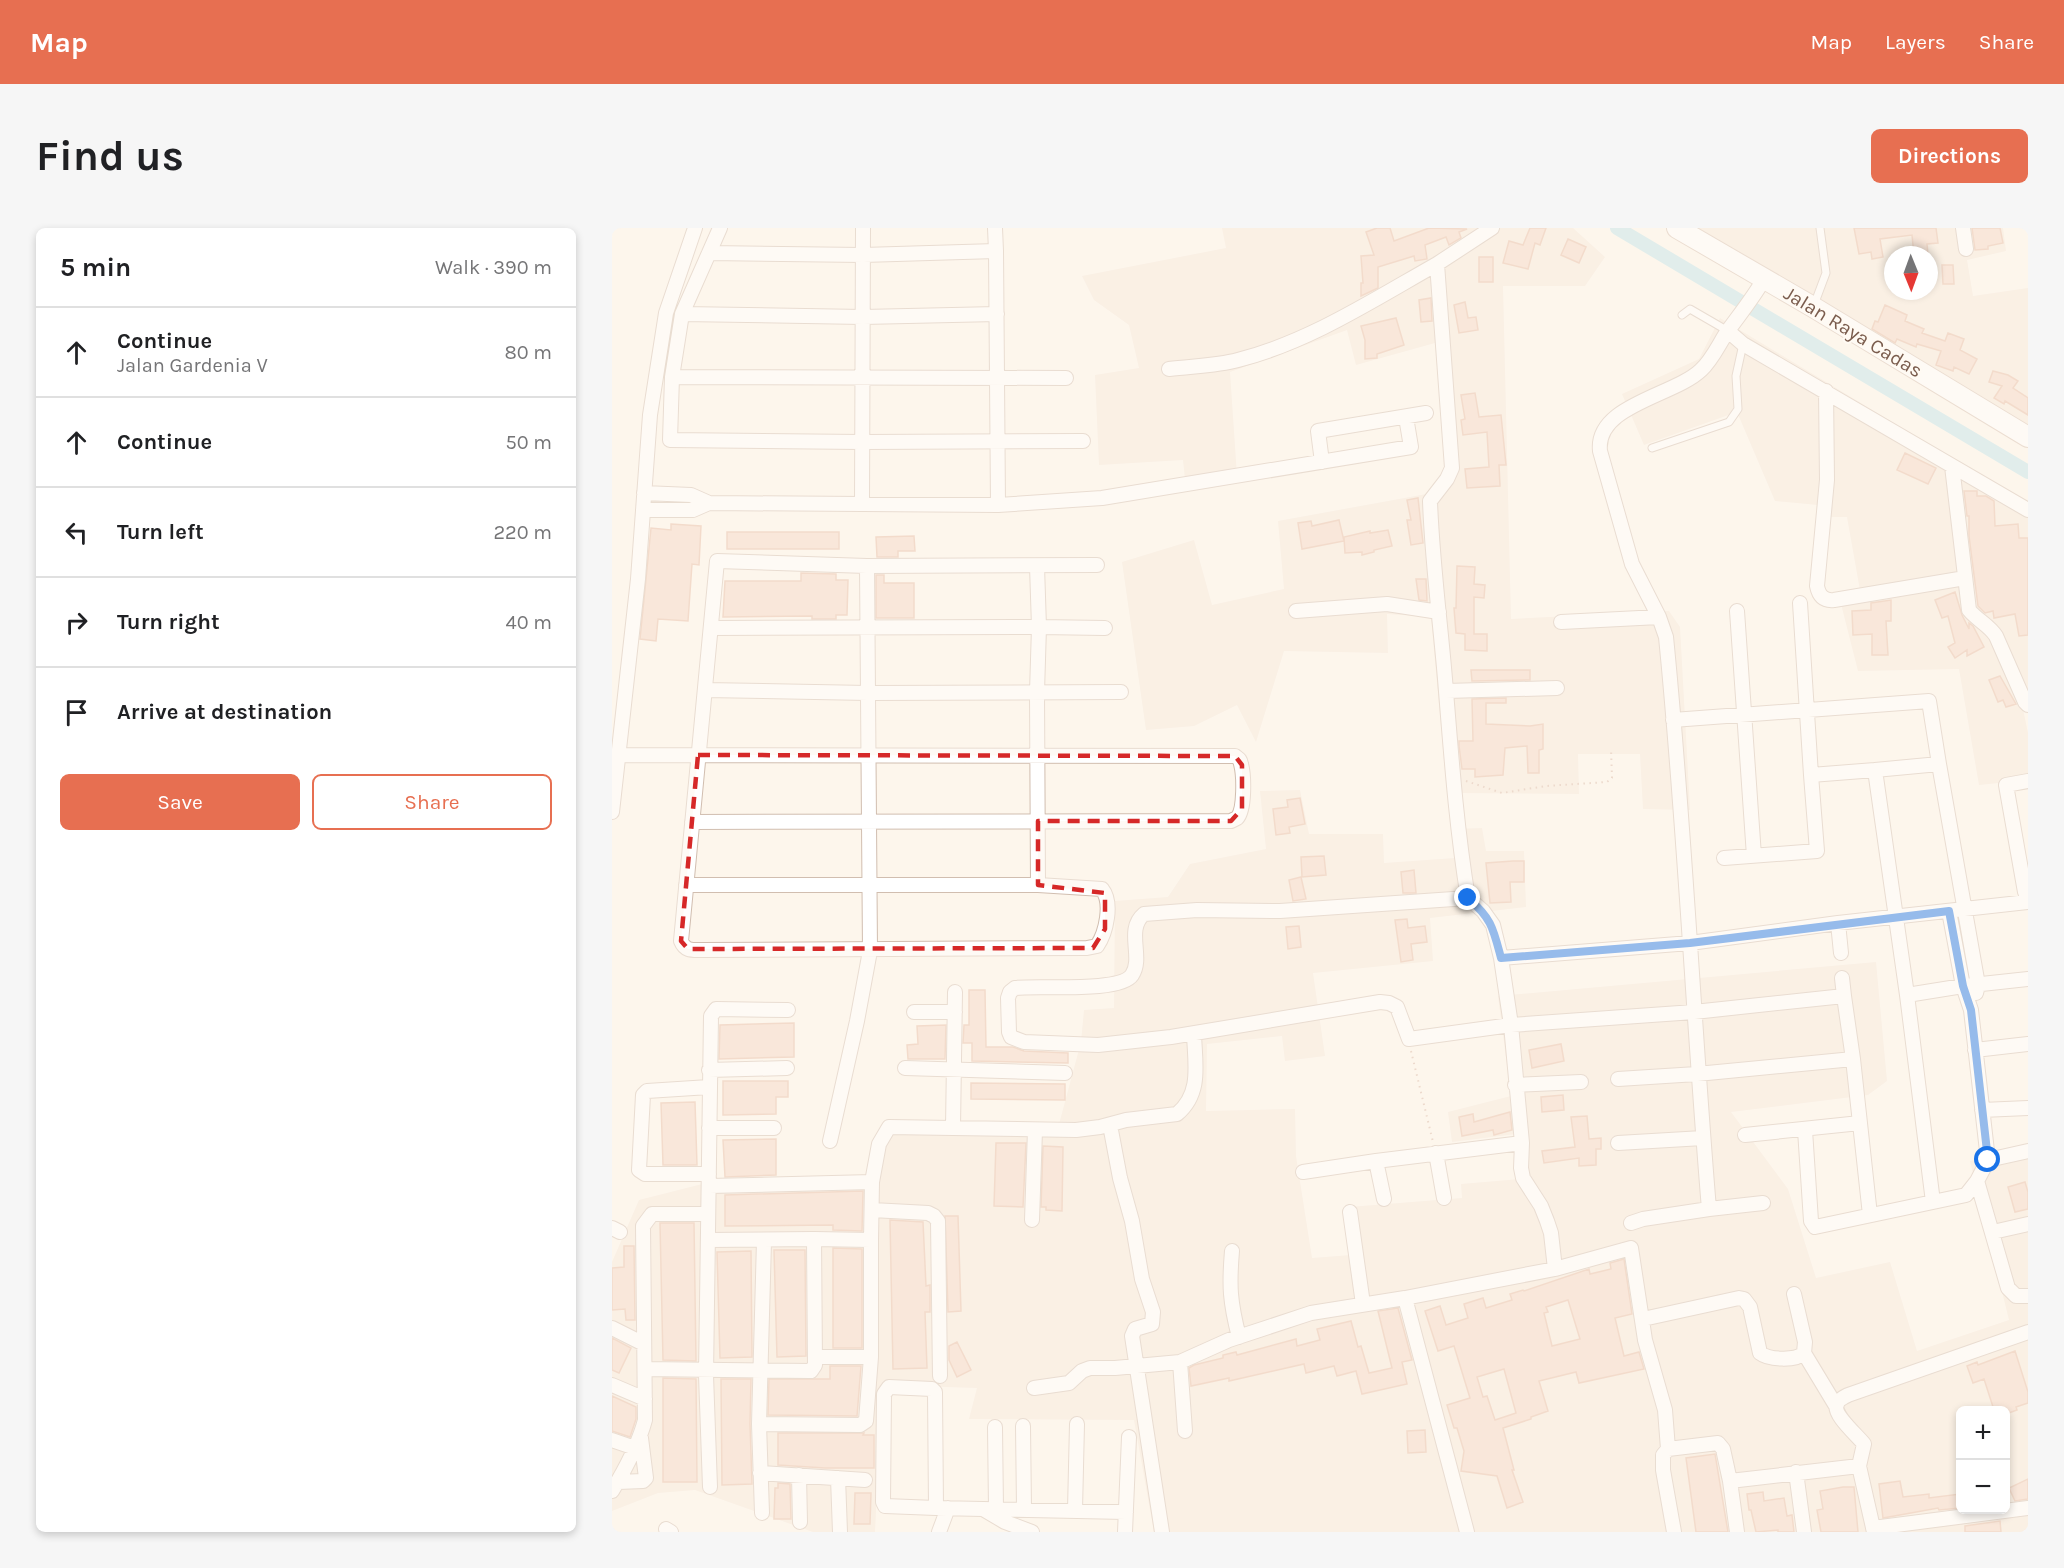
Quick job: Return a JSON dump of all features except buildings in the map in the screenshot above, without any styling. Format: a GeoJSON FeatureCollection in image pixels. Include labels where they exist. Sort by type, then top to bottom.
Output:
{"type":"FeatureCollection","features":[{"type":"Feature","properties":{"kind":"street"},"geometry":{"type":"LineString","coordinates":[[612,812],[638,579],[650,414],[666,313],[696,228]]}},
{"type":"Feature","properties":{"kind":"street"},"geometry":{"type":"LineString","coordinates":[[720,228],[682,314],[672,377],[670,440],[1083,441]]}},
{"type":"Feature","properties":{"kind":"street"},"geometry":{"type":"LineString","coordinates":[[862,504],[863,228]]}},
{"type":"Feature","properties":{"kind":"street"},"geometry":{"type":"LineString","coordinates":[[995,228],[998,505]]}},
{"type":"Feature","properties":{"kind":"street"},"geometry":{"type":"LineString","coordinates":[[1169,369],[1236,361],[1275,348],[1335,322],[1437,264],[1492,228]]}},
{"type":"Feature","properties":{"kind":"street","name":"Jalan Raya Cadas"},"geometry":{"type":"LineString","coordinates":[[1677,228],[1759,286],[1813,307],[2028,437]]}},
{"type":"Feature","properties":{"kind":"street"},"geometry":{"type":"LineString","coordinates":[[1964,228],[1966,249]]}},
{"type":"Feature","properties":{"kind":"street"},"geometry":{"type":"LineString","coordinates":[[709,253],[863,255],[996,251]]}},
{"type":"Feature","properties":{"kind":"street"},"geometry":{"type":"LineString","coordinates":[[1437,264],[1452,468],[1447,479],[1430,501],[1432,548],[1460,850],[1468,898],[1483,910],[1492,925],[1501,958],[1522,1143],[1521,1168],[1523,1178],[1541,1206],[1547,1221],[1551,1233],[1555,1269]]}},
{"type":"Feature","properties":{"kind":"street"},"geometry":{"type":"LineString","coordinates":[[1708,1209],[1666,637],[1632,564],[1600,451],[1601,434],[1608,422],[1616,415],[1686,382],[1704,368],[1759,286]]}},
{"type":"Feature","properties":{"kind":"street"},"geometry":{"type":"LineString","coordinates":[[682,314],[863,317],[997,314]]}},
{"type":"Feature","properties":{"kind":"street"},"geometry":{"type":"LineString","coordinates":[[1732,326],[1743,344],[2028,510]]}},
{"type":"Feature","properties":{"kind":"street"},"geometry":{"type":"LineString","coordinates":[[672,377],[1066,378]]}},
{"type":"Feature","properties":{"kind":"street"},"geometry":{"type":"LineString","coordinates":[[1826,391],[1827,480],[1817,586],[1821,596],[1826,600],[1834,600],[1965,578]]}},
{"type":"Feature","properties":{"kind":"street"},"geometry":{"type":"LineString","coordinates":[[1322,462],[1318,431],[1426,413]]}},
{"type":"Feature","properties":{"kind":"street"},"geometry":{"type":"LineString","coordinates":[[643,510],[693,510],[709,504],[998,505],[1102,498],[1411,447],[1406,417]]}},
{"type":"Feature","properties":{"kind":"street"},"geometry":{"type":"LineString","coordinates":[[1952,466],[1969,610],[1996,636],[2028,705]]}},
{"type":"Feature","properties":{"kind":"street"},"geometry":{"type":"LineString","coordinates":[[644,493],[691,495],[709,504]]}},
{"type":"Feature","properties":{"kind":"street"},"geometry":{"type":"LineString","coordinates":[[686,885],[1038,885],[1102,889],[1107,901],[1107,915],[1102,939],[1097,946],[870,951],[688,950],[683,947],[681,941],[686,885],[692,822],[698,755],[717,561],[867,566],[1097,566]]}},
{"type":"Feature","properties":{"kind":"street"},"geometry":{"type":"LineString","coordinates":[[830,1141],[870,951],[867,566]]}},
{"type":"Feature","properties":{"kind":"street"},"geometry":{"type":"LineString","coordinates":[[1036,566],[1039,627],[1038,885]]}},
{"type":"Feature","properties":{"kind":"street"},"geometry":{"type":"LineString","coordinates":[[1724,858],[1817,851],[1800,603]]}},
{"type":"Feature","properties":{"kind":"street"},"geometry":{"type":"LineString","coordinates":[[1296,611],[1387,604],[1439,612]]}},
{"type":"Feature","properties":{"kind":"street"},"geometry":{"type":"LineString","coordinates":[[1737,611],[1754,856]]}},
{"type":"Feature","properties":{"kind":"street"},"geometry":{"type":"LineString","coordinates":[[1561,622],[1659,618]]}},
{"type":"Feature","properties":{"kind":"street"},"geometry":{"type":"LineString","coordinates":[[711,628],[1105,628]]}},
{"type":"Feature","properties":{"kind":"street"},"geometry":{"type":"LineString","coordinates":[[1446,691],[1557,688]]}},
{"type":"Feature","properties":{"kind":"street"},"geometry":{"type":"LineString","coordinates":[[705,690],[868,693],[1121,692]]}},
{"type":"Feature","properties":{"kind":"street"},"geometry":{"type":"LineString","coordinates":[[1672,720],[1929,701],[1978,985],[1971,1010]]}},
{"type":"Feature","properties":{"kind":"street"},"geometry":{"type":"LineString","coordinates":[[618,755],[1235,756],[1242,765],[1240,814],[1231,821],[692,822]]}},
{"type":"Feature","properties":{"kind":"street"},"geometry":{"type":"LineString","coordinates":[[1812,775],[1939,764]]}},
{"type":"Feature","properties":{"kind":"street"},"geometry":{"type":"LineString","coordinates":[[1875,770],[1897,917],[1933,1202]]}},
{"type":"Feature","properties":{"kind":"street"},"geometry":{"type":"LineString","coordinates":[[1501,958],[1690,943],[1965,909],[2026,897],[2023,846],[2007,785],[2028,781]]}},
{"type":"Feature","properties":{"kind":"street"},"geometry":{"type":"LineString","coordinates":[[1468,898],[1280,911],[1197,910],[1144,914],[1136,924],[1135,969],[1131,977],[1124,981],[1091,987],[1015,988],[1010,992],[1008,998],[1011,1037],[1024,1042],[1098,1045],[1194,1034],[1380,1002],[1397,1007],[1409,1039],[1510,1025],[1694,1012],[1844,996]]}},
{"type":"Feature","properties":{"kind":"street"},"geometry":{"type":"LineString","coordinates":[[1805,1130],[1811,1221],[1818,1227],[1966,1195],[1977,1181],[1988,1160],[1971,1010],[1963,986],[1949,911]]}},
{"type":"Feature","properties":{"kind":"street"},"geometry":{"type":"LineString","coordinates":[[1839,923],[1840,953]]}},
{"type":"Feature","properties":{"kind":"street"},"geometry":{"type":"LineString","coordinates":[[1842,978],[1870,1215]]}},
{"type":"Feature","properties":{"kind":"street"},"geometry":{"type":"LineString","coordinates":[[1907,995],[2028,979]]}},
{"type":"Feature","properties":{"kind":"street"},"geometry":{"type":"LineString","coordinates":[[953,1128],[955,992]]}},
{"type":"Feature","properties":{"kind":"street"},"geometry":{"type":"LineString","coordinates":[[710,1487],[707,1371],[711,1016],[716,1009],[788,1010]]}},
{"type":"Feature","properties":{"kind":"street"},"geometry":{"type":"LineString","coordinates":[[915,1012],[955,1012]]}},
{"type":"Feature","properties":{"kind":"street"},"geometry":{"type":"LineString","coordinates":[[759,1424],[860,1425],[866,1421],[871,1357],[872,1182],[879,1144],[889,1127],[1076,1131],[1126,1120],[1177,1114],[1192,1097],[1195,1081],[1194,1034]]}},
{"type":"Feature","properties":{"kind":"street"},"geometry":{"type":"LineString","coordinates":[[1975,1050],[2028,1044]]}},
{"type":"Feature","properties":{"kind":"street"},"geometry":{"type":"LineString","coordinates":[[1618,1079],[1853,1059]]}},
{"type":"Feature","properties":{"kind":"street"},"geometry":{"type":"LineString","coordinates":[[709,1070],[787,1068]]}},
{"type":"Feature","properties":{"kind":"street"},"geometry":{"type":"LineString","coordinates":[[905,1068],[1065,1073]]}},
{"type":"Feature","properties":{"kind":"street"},"geometry":{"type":"LineString","coordinates":[[1515,1085],[1581,1082]]}},
{"type":"Feature","properties":{"kind":"street"},"geometry":{"type":"LineString","coordinates":[[710,1087],[647,1091],[643,1095],[639,1170],[645,1174],[709,1180],[872,1182]]}},
{"type":"Feature","properties":{"kind":"street"},"geometry":{"type":"LineString","coordinates":[[1982,1110],[2028,1108]]}},
{"type":"Feature","properties":{"kind":"street"},"geometry":{"type":"LineString","coordinates":[[1745,1136],[1860,1123]]}},
{"type":"Feature","properties":{"kind":"street"},"geometry":{"type":"LineString","coordinates":[[1110,1125],[1120,1178],[1132,1221],[1142,1279],[1154,1318],[1152,1324],[1135,1329],[1132,1333],[1162,1532]]}},
{"type":"Feature","properties":{"kind":"street"},"geometry":{"type":"LineString","coordinates":[[709,1128],[774,1128]]}},
{"type":"Feature","properties":{"kind":"street"},"geometry":{"type":"LineString","coordinates":[[1032,1220],[1035,1130]]}},
{"type":"Feature","properties":{"kind":"street"},"geometry":{"type":"LineString","coordinates":[[1618,1143],[1703,1138]]}},
{"type":"Feature","properties":{"kind":"street"},"geometry":{"type":"LineString","coordinates":[[1303,1172],[1522,1143]]}},
{"type":"Feature","properties":{"kind":"street"},"geometry":{"type":"LineString","coordinates":[[1988,1160],[2028,1151]]}},
{"type":"Feature","properties":{"kind":"street"},"geometry":{"type":"LineString","coordinates":[[1436,1154],[1444,1198]]}},
{"type":"Feature","properties":{"kind":"street"},"geometry":{"type":"LineString","coordinates":[[1376,1161],[1383,1199]]}},
{"type":"Feature","properties":{"kind":"street"},"geometry":{"type":"LineString","coordinates":[[1977,1181],[2006,1284],[2020,1297],[2028,1296]]}},
{"type":"Feature","properties":{"kind":"street"},"geometry":{"type":"LineString","coordinates":[[1631,1223],[1708,1209],[1764,1203]]}},
{"type":"Feature","properties":{"kind":"street"},"geometry":{"type":"LineString","coordinates":[[872,1210],[928,1213],[938,1221],[940,1376]]}},
{"type":"Feature","properties":{"kind":"street"},"geometry":{"type":"LineString","coordinates":[[1350,1212],[1363,1304]]}},
{"type":"Feature","properties":{"kind":"street"},"geometry":{"type":"LineString","coordinates":[[615,1487],[638,1442],[645,1420],[643,1226],[651,1214],[708,1214]]}},
{"type":"Feature","properties":{"kind":"street"},"geometry":{"type":"LineString","coordinates":[[1993,1232],[2028,1224]]}},
{"type":"Feature","properties":{"kind":"street"},"geometry":{"type":"LineString","coordinates":[[645,1369],[811,1371],[815,1365],[814,1239]]}},
{"type":"Feature","properties":{"kind":"street"},"geometry":{"type":"LineString","coordinates":[[709,1240],[871,1240]]}},
{"type":"Feature","properties":{"kind":"street"},"geometry":{"type":"LineString","coordinates":[[762,1513],[759,1424],[765,1240]]}},
{"type":"Feature","properties":{"kind":"street"},"geometry":{"type":"LineString","coordinates":[[1034,1388],[1069,1383],[1082,1371],[1090,1368],[1180,1362],[1239,1337],[1311,1313],[1405,1298],[1555,1269],[1631,1248],[1645,1341],[1665,1410],[1668,1449]]}},
{"type":"Feature","properties":{"kind":"street"},"geometry":{"type":"LineString","coordinates":[[1232,1251],[1230,1301],[1239,1337]]}},
{"type":"Feature","properties":{"kind":"street"},"geometry":{"type":"LineString","coordinates":[[1794,1294],[1805,1342],[1804,1353],[1836,1406],[1839,1416],[1864,1443],[1859,1466],[1874,1530],[2028,1508]]}},
{"type":"Feature","properties":{"kind":"street"},"geometry":{"type":"LineString","coordinates":[[1405,1298],[1467,1532]]}},
{"type":"Feature","properties":{"kind":"street"},"geometry":{"type":"LineString","coordinates":[[1643,1319],[1739,1298],[1744,1299],[1750,1306],[1760,1353],[1765,1357],[1799,1357],[1804,1353]]}},
{"type":"Feature","properties":{"kind":"street"},"geometry":{"type":"LineString","coordinates":[[612,1328],[644,1344]]}},
{"type":"Feature","properties":{"kind":"street"},"geometry":{"type":"LineString","coordinates":[[1836,1406],[1848,1395],[2028,1332]]}},
{"type":"Feature","properties":{"kind":"street"},"geometry":{"type":"LineString","coordinates":[[815,1357],[871,1357]]}},
{"type":"Feature","properties":{"kind":"street"},"geometry":{"type":"LineString","coordinates":[[1180,1362],[1185,1431]]}},
{"type":"Feature","properties":{"kind":"street"},"geometry":{"type":"LineString","coordinates":[[612,1385],[645,1399]]}},
{"type":"Feature","properties":{"kind":"street"},"geometry":{"type":"LineString","coordinates":[[939,1532],[942,1509],[935,1392],[932,1389],[889,1387],[884,1394],[883,1502],[888,1507],[942,1509],[981,1508],[1126,1512]]}},
{"type":"Feature","properties":{"kind":"street"},"geometry":{"type":"LineString","coordinates":[[1075,1510],[1077,1424]]}},
{"type":"Feature","properties":{"kind":"street"},"geometry":{"type":"LineString","coordinates":[[1023,1426],[1024,1509]]}},
{"type":"Feature","properties":{"kind":"street"},"geometry":{"type":"LineString","coordinates":[[995,1427],[996,1509]]}},
{"type":"Feature","properties":{"kind":"street"},"geometry":{"type":"LineString","coordinates":[[1125,1532],[1129,1437]]}},
{"type":"Feature","properties":{"kind":"street"},"geometry":{"type":"LineString","coordinates":[[612,1440],[638,1442]]}},
{"type":"Feature","properties":{"kind":"street"},"geometry":{"type":"LineString","coordinates":[[615,1487],[643,1481],[646,1478],[638,1442]]}},
{"type":"Feature","properties":{"kind":"street"},"geometry":{"type":"LineString","coordinates":[[1674,1532],[1663,1470],[1663,1455],[1668,1449],[1718,1443],[1722,1449],[1730,1481],[1737,1532]]}},
{"type":"Feature","properties":{"kind":"street"},"geometry":{"type":"LineString","coordinates":[[1730,1481],[1859,1466]]}},
{"type":"Feature","properties":{"kind":"street"},"geometry":{"type":"LineString","coordinates":[[1796,1472],[1804,1532]]}},
{"type":"Feature","properties":{"kind":"street"},"geometry":{"type":"LineString","coordinates":[[760,1473],[864,1480]]}},
{"type":"Feature","properties":{"kind":"street"},"geometry":{"type":"LineString","coordinates":[[799,1475],[800,1522]]}},
{"type":"Feature","properties":{"kind":"street"},"geometry":{"type":"LineString","coordinates":[[838,1478],[840,1532]]}},
{"type":"Feature","properties":{"kind":"street"},"geometry":{"type":"LineString","coordinates":[[981,1508],[1005,1522],[1032,1532]]}},
{"type":"Feature","properties":{"kind":"lane"},"geometry":{"type":"LineString","coordinates":[[1813,307],[1826,273],[1820,228]]}},
{"type":"Feature","properties":{"kind":"lane"},"geometry":{"type":"LineString","coordinates":[[1682,315],[1690,309],[1732,326]]}},
{"type":"Feature","properties":{"kind":"lane"},"geometry":{"type":"LineString","coordinates":[[1652,448],[1729,422],[1738,409],[1736,376],[1743,344]]}},
{"type":"Feature","properties":{"kind":"path"},"geometry":{"type":"LineString","coordinates":[[1454,780],[1473,783],[1502,793],[1546,786],[1605,783],[1610,782],[1612,778],[1611,749]]}},
{"type":"Feature","properties":{"kind":"path"},"geometry":{"type":"LineString","coordinates":[[1409,1039],[1436,1154]]}},
{"type":"Feature","properties":{"kind":"highlighted area"},"geometry":{"type":"Polygon","coordinates":[[[698,755],[1235,756],[1242,765],[1242,809],[1231,821],[1038,821],[1038,885],[1105,893],[1105,929],[1093,948],[701,950],[688,949],[681,941],[698,755]]]}},
{"type":"Feature","properties":{"kind":"shaded area"},"geometry":{"type":"Polygon","coordinates":[[[1222,228],[1573,228],[1605,257],[1585,286],[1503,286],[1511,619],[1669,611],[1680,627],[1690,810],[1643,809],[1640,754],[1578,754],[1579,794],[1447,793],[1431,617],[1387,614],[1388,653],[1284,651],[1256,742],[1237,705],[1194,726],[1146,730],[1122,562],[1194,540],[1212,605],[1284,589],[1278,521],[1432,493],[1445,475],[1446,430],[1435,343],[1356,365],[1347,330],[1230,372],[1237,476],[1186,489],[1183,460],[1099,465],[1095,375],[1139,368],[1129,325],[1094,300],[1082,276],[1226,248],[1222,228]]]}},
{"type":"Feature","properties":{"kind":"shaded area"},"geometry":{"type":"Polygon","coordinates":[[[1694,228],[2003,228],[2006,251],[1967,260],[1973,296],[2028,288],[2028,428],[1694,228]]]}},
{"type":"Feature","properties":{"kind":"shaded area"},"geometry":{"type":"Polygon","coordinates":[[[1720,318],[2028,504],[2028,708],[2023,709],[2028,733],[2028,780],[1979,785],[1959,669],[1858,671],[1839,596],[1861,596],[1847,517],[1821,517],[1818,505],[1775,501],[1737,412],[1644,445],[1622,394],[1699,359],[1720,318]]]}},
{"type":"Feature","properties":{"kind":"shaded area"},"geometry":{"type":"Polygon","coordinates":[[[1300,790],[1309,834],[1383,834],[1384,863],[1455,858],[1456,829],[1482,828],[1486,851],[1524,851],[1526,907],[1430,918],[1433,961],[1313,973],[1325,1056],[1285,1061],[1282,1036],[1207,1044],[1206,1111],[1295,1109],[1296,1156],[1312,1258],[1351,1255],[1349,1207],[1462,1198],[1461,1184],[1520,1179],[1516,1134],[1452,1142],[1448,1112],[1511,1096],[1498,996],[1876,962],[1887,1081],[1868,1095],[1731,1112],[1788,1189],[1816,1278],[1890,1262],[1917,1351],[2009,1320],[1970,1161],[2028,1146],[2028,1532],[1154,1532],[1134,1420],[969,1419],[977,1388],[882,1385],[875,1532],[813,1532],[695,1490],[658,1493],[612,1511],[612,1262],[639,1200],[722,1179],[864,1184],[896,1129],[1058,1128],[1081,1042],[1084,1010],[1114,1008],[1115,901],[1168,897],[1190,864],[1266,849],[1260,791],[1300,790]]]}},
{"type":"Feature","properties":{"kind":"waterway"},"geometry":{"type":"LineString","coordinates":[[1617,228],[2028,472]]}},
{"type":"Feature","properties":{"kind":"route"},"geometry":{"type":"LineString","coordinates":[[1468,898],[1483,910],[1492,925],[1501,958],[1690,943],[1949,911],[1963,986],[1971,1010],[1988,1160]]}}]}
